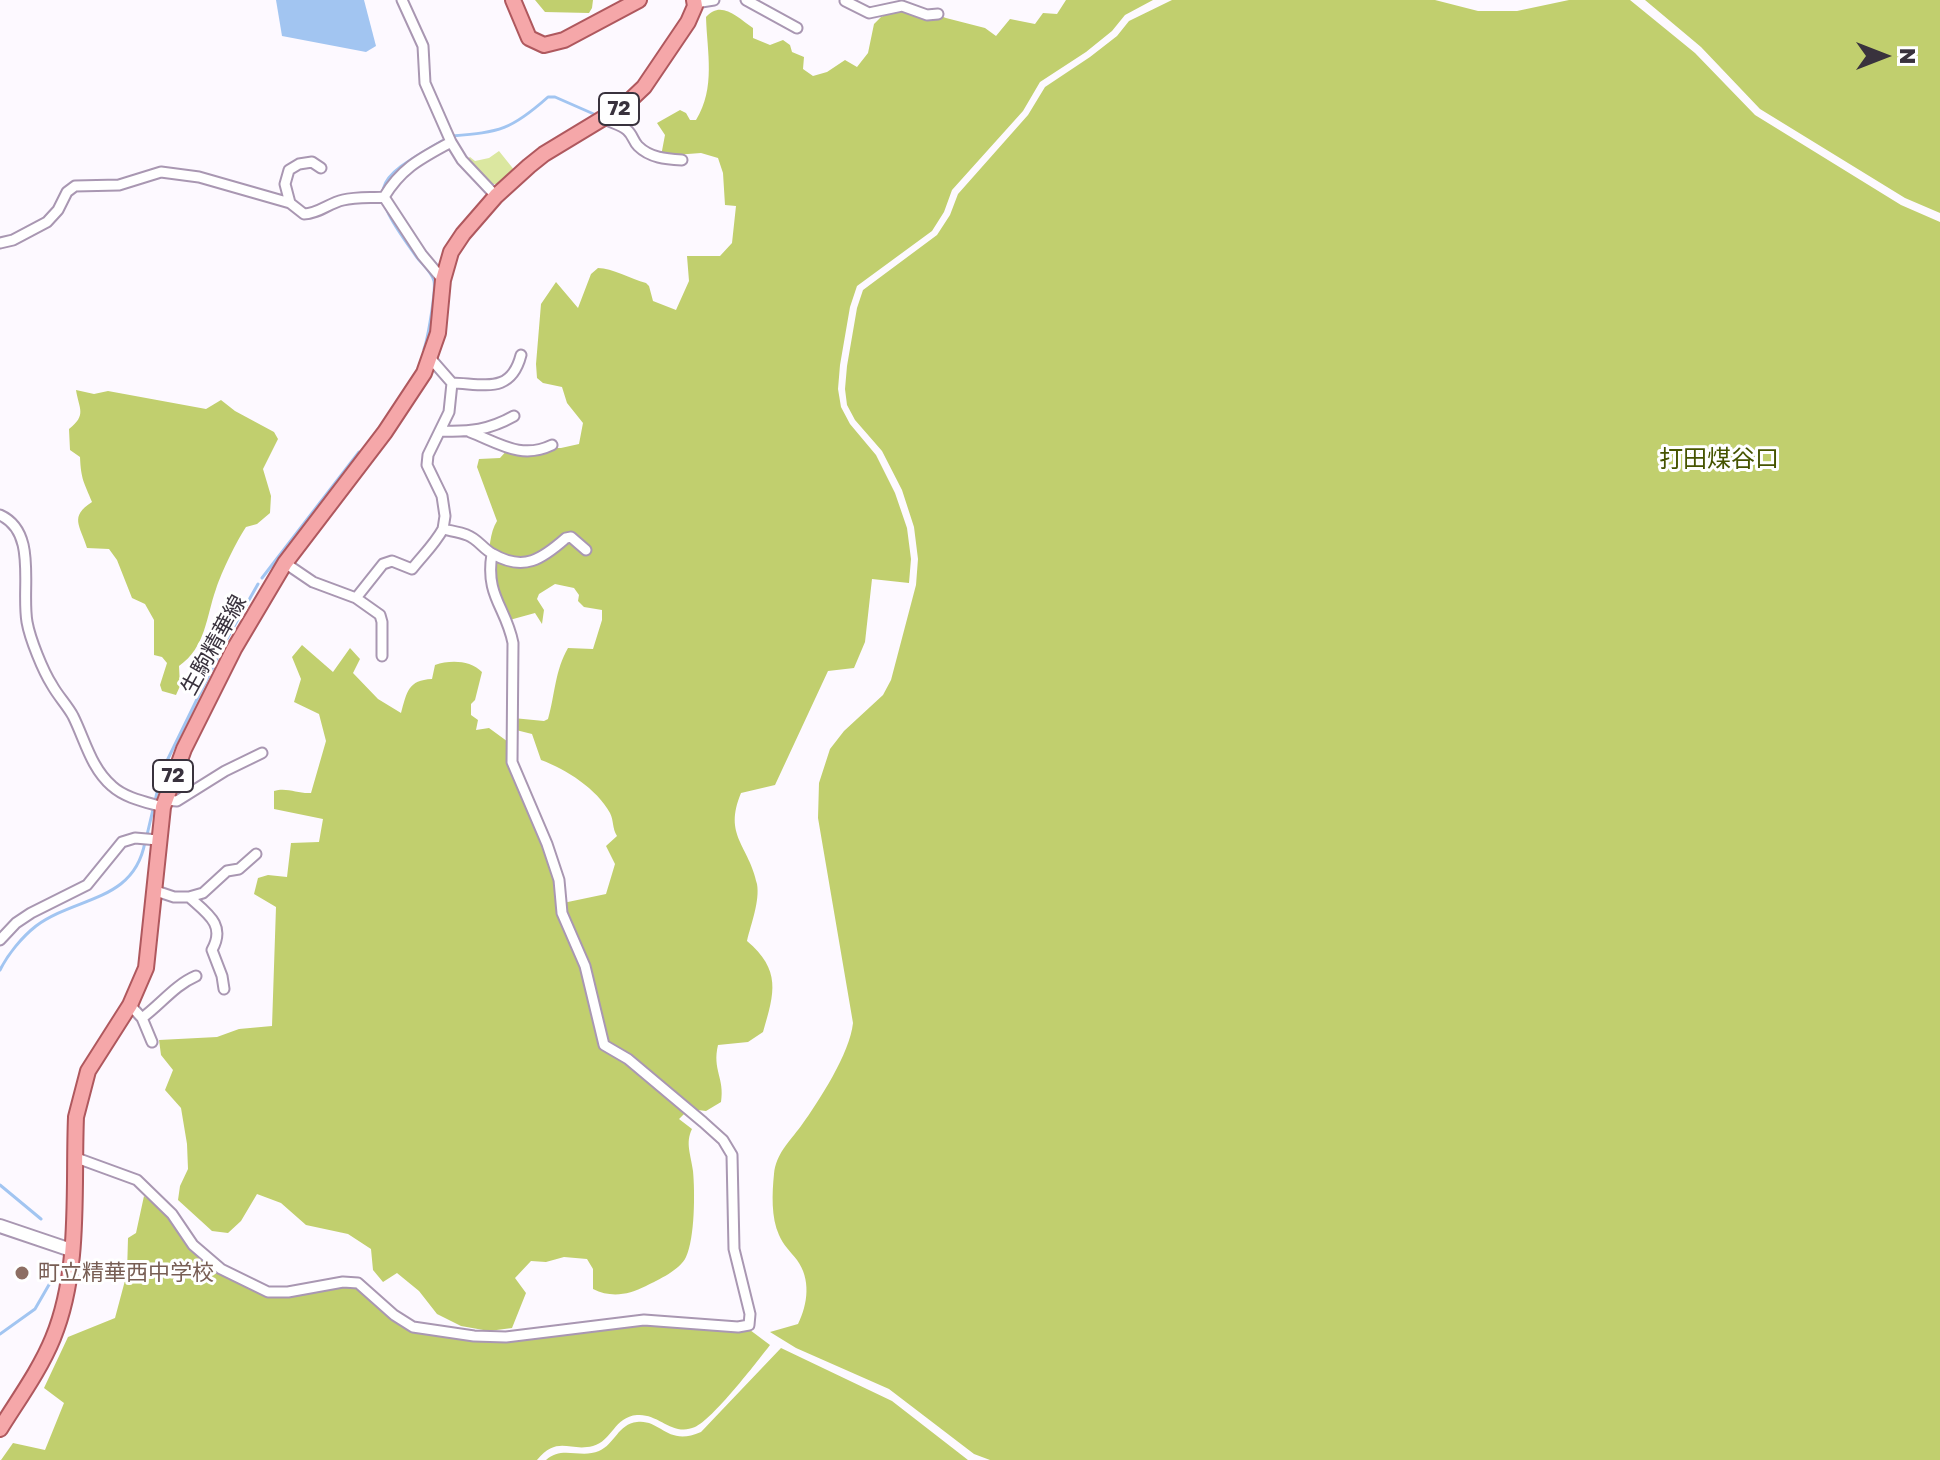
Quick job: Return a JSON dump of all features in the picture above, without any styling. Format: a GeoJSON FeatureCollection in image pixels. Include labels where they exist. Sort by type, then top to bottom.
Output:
{"type":"FeatureCollection","features":[{"type":"Feature","properties":{"kind":"main road"},"geometry":{"type":"LineString","coordinates":[[513,0],[529,38],[544,45],[564,40],[639,0]]}},
{"type":"Feature","properties":{"kind":"main road","name":"生駒精華線"},"geometry":{"type":"LineString","coordinates":[[0,1429],[52,1340],[68,1283],[76,1117],[88,1071],[130,1005],[146,968],[164,803],[184,749],[234,649],[285,563],[385,432],[431,359],[438,333],[443,280],[451,252],[463,234],[496,196],[544,154],[625,105],[644,87],[688,22],[694,2]]}},
{"type":"Feature","properties":{"kind":"street"},"geometry":{"type":"LineString","coordinates":[[402,0],[423,46],[425,83],[451,142],[462,160],[496,196]]}},
{"type":"Feature","properties":{"kind":"street"},"geometry":{"type":"LineString","coordinates":[[694,2],[714,0]]}},
{"type":"Feature","properties":{"kind":"street"},"geometry":{"type":"LineString","coordinates":[[746,0],[797,28]]}},
{"type":"Feature","properties":{"kind":"street"},"geometry":{"type":"LineString","coordinates":[[844,0],[869,13],[902,6],[927,15],[938,14]]}},
{"type":"Feature","properties":{"kind":"street"},"geometry":{"type":"LineString","coordinates":[[603,118],[622,126],[632,134],[637,145],[651,154],[682,160]]}},
{"type":"Feature","properties":{"kind":"street"},"geometry":{"type":"LineString","coordinates":[[384,197],[408,166],[451,142]]}},
{"type":"Feature","properties":{"kind":"street"},"geometry":{"type":"LineString","coordinates":[[290,203],[285,184],[289,170],[312,162],[321,168]]}},
{"type":"Feature","properties":{"kind":"street"},"geometry":{"type":"LineString","coordinates":[[0,243],[13,240],[47,222],[67,192],[75,186],[119,185],[161,172],[199,177],[290,203],[304,214],[346,199],[384,197]]}},
{"type":"Feature","properties":{"kind":"street"},"geometry":{"type":"LineString","coordinates":[[384,197],[422,255],[443,280]]}},
{"type":"Feature","properties":{"kind":"street"},"geometry":{"type":"LineString","coordinates":[[452,383],[500,384],[517,370],[521,355]]}},
{"type":"Feature","properties":{"kind":"street"},"geometry":{"type":"LineString","coordinates":[[356,598],[383,564],[392,561],[412,569],[433,547],[443,529],[442,496],[427,465],[428,455],[449,412],[452,383],[431,359]]}},
{"type":"Feature","properties":{"kind":"street"},"geometry":{"type":"LineString","coordinates":[[442,431],[470,432],[490,428],[514,416]]}},
{"type":"Feature","properties":{"kind":"street"},"geometry":{"type":"LineString","coordinates":[[470,432],[517,452],[538,451],[552,445]]}},
{"type":"Feature","properties":{"kind":"street"},"geometry":{"type":"LineString","coordinates":[[0,515],[10,519],[18,530],[24,548],[27,625],[51,684],[71,713],[98,771],[122,792],[164,803],[177,801],[225,771],[262,753]]}},
{"type":"Feature","properties":{"kind":"street"},"geometry":{"type":"LineString","coordinates":[[443,529],[476,539],[492,554],[531,563],[571,537],[586,550]]}},
{"type":"Feature","properties":{"kind":"street"},"geometry":{"type":"LineString","coordinates":[[74,1157],[137,1180],[172,1214],[193,1245],[221,1269],[268,1292],[288,1292],[343,1282],[358,1283],[394,1315],[413,1327],[474,1336],[506,1337],[644,1320],[738,1327],[749,1325],[750,1314],[734,1249],[732,1155],[723,1140],[703,1122],[628,1059],[604,1045],[585,966],[562,913],[559,880],[512,762],[513,643],[510,624],[492,591],[489,578],[492,554]]}},
{"type":"Feature","properties":{"kind":"street"},"geometry":{"type":"LineString","coordinates":[[285,563],[313,582],[356,598],[380,615],[382,656]]}},
{"type":"Feature","properties":{"kind":"street"},"geometry":{"type":"LineString","coordinates":[[0,940],[31,913],[87,885],[122,842],[135,838],[158,840]]}},
{"type":"Feature","properties":{"kind":"street"},"geometry":{"type":"LineString","coordinates":[[153,890],[174,897],[203,893],[227,871],[239,869],[256,854]]}},
{"type":"Feature","properties":{"kind":"street"},"geometry":{"type":"LineString","coordinates":[[189,897],[218,928],[219,937],[212,950],[224,989]]}},
{"type":"Feature","properties":{"kind":"street"},"geometry":{"type":"LineString","coordinates":[[142,1018],[164,1001],[180,983],[196,976]]}},
{"type":"Feature","properties":{"kind":"street"},"geometry":{"type":"LineString","coordinates":[[130,1005],[142,1018],[152,1042]]}},
{"type":"Feature","properties":{"kind":"street"},"geometry":{"type":"LineString","coordinates":[[0,1226],[71,1250]]}},
{"type":"Feature","properties":{"kind":"green space"},"geometry":{"type":"Polygon","coordinates":[[[535,0],[593,0],[589,13],[545,12],[535,0]]]}},
{"type":"Feature","properties":{"kind":"green space"},"geometry":{"type":"Polygon","coordinates":[[[1066,0],[1153,0],[1125,15],[1112,31],[1086,52],[1040,82],[1023,111],[952,190],[944,212],[932,231],[857,286],[850,307],[840,365],[838,389],[841,407],[850,424],[876,455],[895,493],[907,528],[911,559],[909,583],[872,579],[865,642],[854,668],[828,671],[775,785],[741,793],[736,808],[736,830],[758,891],[747,941],[766,962],[772,993],[763,1032],[748,1042],[718,1045],[716,1061],[721,1102],[706,1111],[689,1109],[679,1119],[692,1129],[689,1144],[694,1191],[691,1238],[683,1262],[668,1274],[633,1292],[613,1294],[593,1289],[593,1269],[587,1259],[564,1257],[546,1262],[531,1261],[515,1278],[526,1293],[512,1328],[489,1331],[461,1326],[437,1314],[419,1291],[397,1273],[383,1282],[373,1270],[371,1249],[348,1234],[306,1225],[281,1203],[257,1194],[241,1221],[228,1233],[212,1231],[178,1200],[188,1169],[187,1144],[181,1108],[165,1090],[173,1070],[161,1055],[159,1040],[217,1037],[239,1029],[272,1026],[276,907],[254,894],[258,878],[268,875],[287,877],[291,843],[319,842],[323,819],[274,809],[274,791],[311,793],[326,741],[319,714],[294,702],[301,679],[292,657],[302,645],[333,672],[350,648],[360,659],[353,673],[378,699],[401,713],[410,688],[418,682],[432,679],[435,665],[460,662],[482,672],[475,700],[471,704],[471,715],[478,720],[476,730],[489,728],[515,747],[515,772],[533,807],[563,903],[606,894],[615,864],[606,846],[617,836],[610,813],[580,781],[541,760],[532,734],[512,729],[513,718],[548,719],[564,656],[568,648],[593,649],[602,610],[584,607],[578,601],[579,595],[574,588],[555,584],[539,594],[537,599],[544,610],[542,624],[535,613],[506,621],[499,619],[489,570],[490,542],[497,521],[477,467],[479,459],[500,458],[509,448],[561,448],[579,444],[583,423],[567,403],[562,387],[543,383],[537,378],[541,304],[556,282],[578,308],[591,274],[598,268],[609,270],[646,283],[653,301],[676,310],[689,281],[687,256],[720,256],[732,243],[736,206],[725,205],[723,173],[718,158],[701,153],[661,156],[665,135],[657,123],[680,110],[690,120],[696,120],[702,108],[709,70],[706,17],[723,10],[753,28],[753,38],[770,45],[783,40],[790,45],[792,52],[804,57],[803,69],[813,76],[827,72],[845,60],[857,67],[868,53],[874,24],[881,17],[910,5],[985,28],[996,36],[1010,19],[1035,24],[1043,13],[1057,14],[1066,0]]]}},
{"type":"Feature","properties":{"kind":"green space"},"geometry":{"type":"Polygon","coordinates":[[[1172,0],[1435,0],[1478,11],[1517,11],[1569,0],[1630,0],[1695,53],[1755,115],[1901,205],[1940,222],[1940,1460],[990,1460],[974,1454],[889,1389],[796,1348],[770,1332],[798,1324],[806,1292],[801,1267],[776,1228],[773,1197],[775,1167],[784,1148],[833,1076],[853,1023],[818,818],[819,783],[830,749],[844,731],[883,695],[891,680],[916,585],[918,559],[914,527],[902,490],[882,451],[855,420],[847,405],[847,366],[857,308],[863,290],[937,235],[950,215],[958,194],[1028,115],[1045,87],[1117,36],[1129,21],[1172,0]]]}},
{"type":"Feature","properties":{"kind":"green space"},"geometry":{"type":"Polygon","coordinates":[[[1645,0],[1940,0],[1940,213],[1905,198],[1760,109],[1701,47],[1645,0]]]}},
{"type":"Feature","properties":{"kind":"green space"},"geometry":{"type":"Polygon","coordinates":[[[499,151],[515,171],[498,184],[489,184],[466,160],[470,157],[475,161],[489,158],[499,151]]]}},
{"type":"Feature","properties":{"kind":"green space"},"geometry":{"type":"Polygon","coordinates":[[[76,390],[94,394],[108,391],[206,409],[221,400],[274,432],[278,439],[263,469],[271,496],[270,513],[257,524],[246,527],[234,548],[219,582],[200,641],[179,666],[180,686],[176,695],[162,691],[160,685],[167,663],[162,657],[154,655],[154,620],[145,604],[132,598],[117,560],[109,549],[87,548],[79,527],[78,517],[92,502],[82,476],[80,457],[70,450],[69,429],[80,416],[76,390]]]}},
{"type":"Feature","properties":{"kind":"green space"},"geometry":{"type":"Polygon","coordinates":[[[144,1196],[169,1216],[219,1272],[267,1296],[343,1285],[357,1287],[412,1330],[473,1340],[506,1341],[644,1324],[750,1330],[770,1345],[723,1402],[695,1427],[679,1429],[652,1417],[637,1415],[623,1420],[605,1439],[593,1446],[558,1446],[544,1452],[537,1460],[1,1460],[13,1443],[45,1450],[64,1403],[44,1388],[68,1337],[115,1318],[127,1273],[128,1238],[136,1233],[144,1196]]]}},
{"type":"Feature","properties":{"kind":"green space"},"geometry":{"type":"Polygon","coordinates":[[[781,1348],[892,1401],[968,1460],[546,1460],[558,1453],[599,1451],[625,1426],[637,1422],[652,1424],[672,1435],[689,1436],[701,1432],[781,1348]]]}},
{"type":"Feature","properties":{"kind":"water"},"geometry":{"type":"Polygon","coordinates":[[[276,0],[364,0],[376,46],[366,52],[282,36],[276,0]]]}},
{"type":"Feature","properties":{"kind":"waterway"},"geometry":{"type":"LineString","coordinates":[[633,107],[648,92]]}},
{"type":"Feature","properties":{"kind":"waterway"},"geometry":{"type":"LineString","coordinates":[[452,136],[494,131],[514,123],[548,97],[555,97],[596,115]]}},
{"type":"Feature","properties":{"kind":"waterway"},"geometry":{"type":"LineString","coordinates":[[424,349],[434,281],[389,215],[384,188],[389,177],[401,167],[442,141]]}},
{"type":"Feature","properties":{"kind":"waterway"},"geometry":{"type":"LineString","coordinates":[[262,578],[359,452]]}},
{"type":"Feature","properties":{"kind":"waterway"},"geometry":{"type":"LineString","coordinates":[[147,835],[162,771],[224,644],[258,584]]}},
{"type":"Feature","properties":{"kind":"waterway"},"geometry":{"type":"LineString","coordinates":[[0,970],[16,946],[36,926],[102,895],[129,876],[139,862],[145,842]]}},
{"type":"Feature","properties":{"kind":"waterway"},"geometry":{"type":"LineString","coordinates":[[0,1185],[41,1219]]}},
{"type":"Feature","properties":{"kind":"waterway"},"geometry":{"type":"LineString","coordinates":[[0,1334],[35,1309],[54,1276]]}},
{"type":"Feature","properties":{"kind":"place","name":"町立精華西中学校"},"geometry":{"type":"Point","coordinates":[22,1273]}},
{"type":"Feature","properties":{"kind":"district","name":"打田煤谷口"},"geometry":{"type":"Point","coordinates":[1719,459]}}]}
